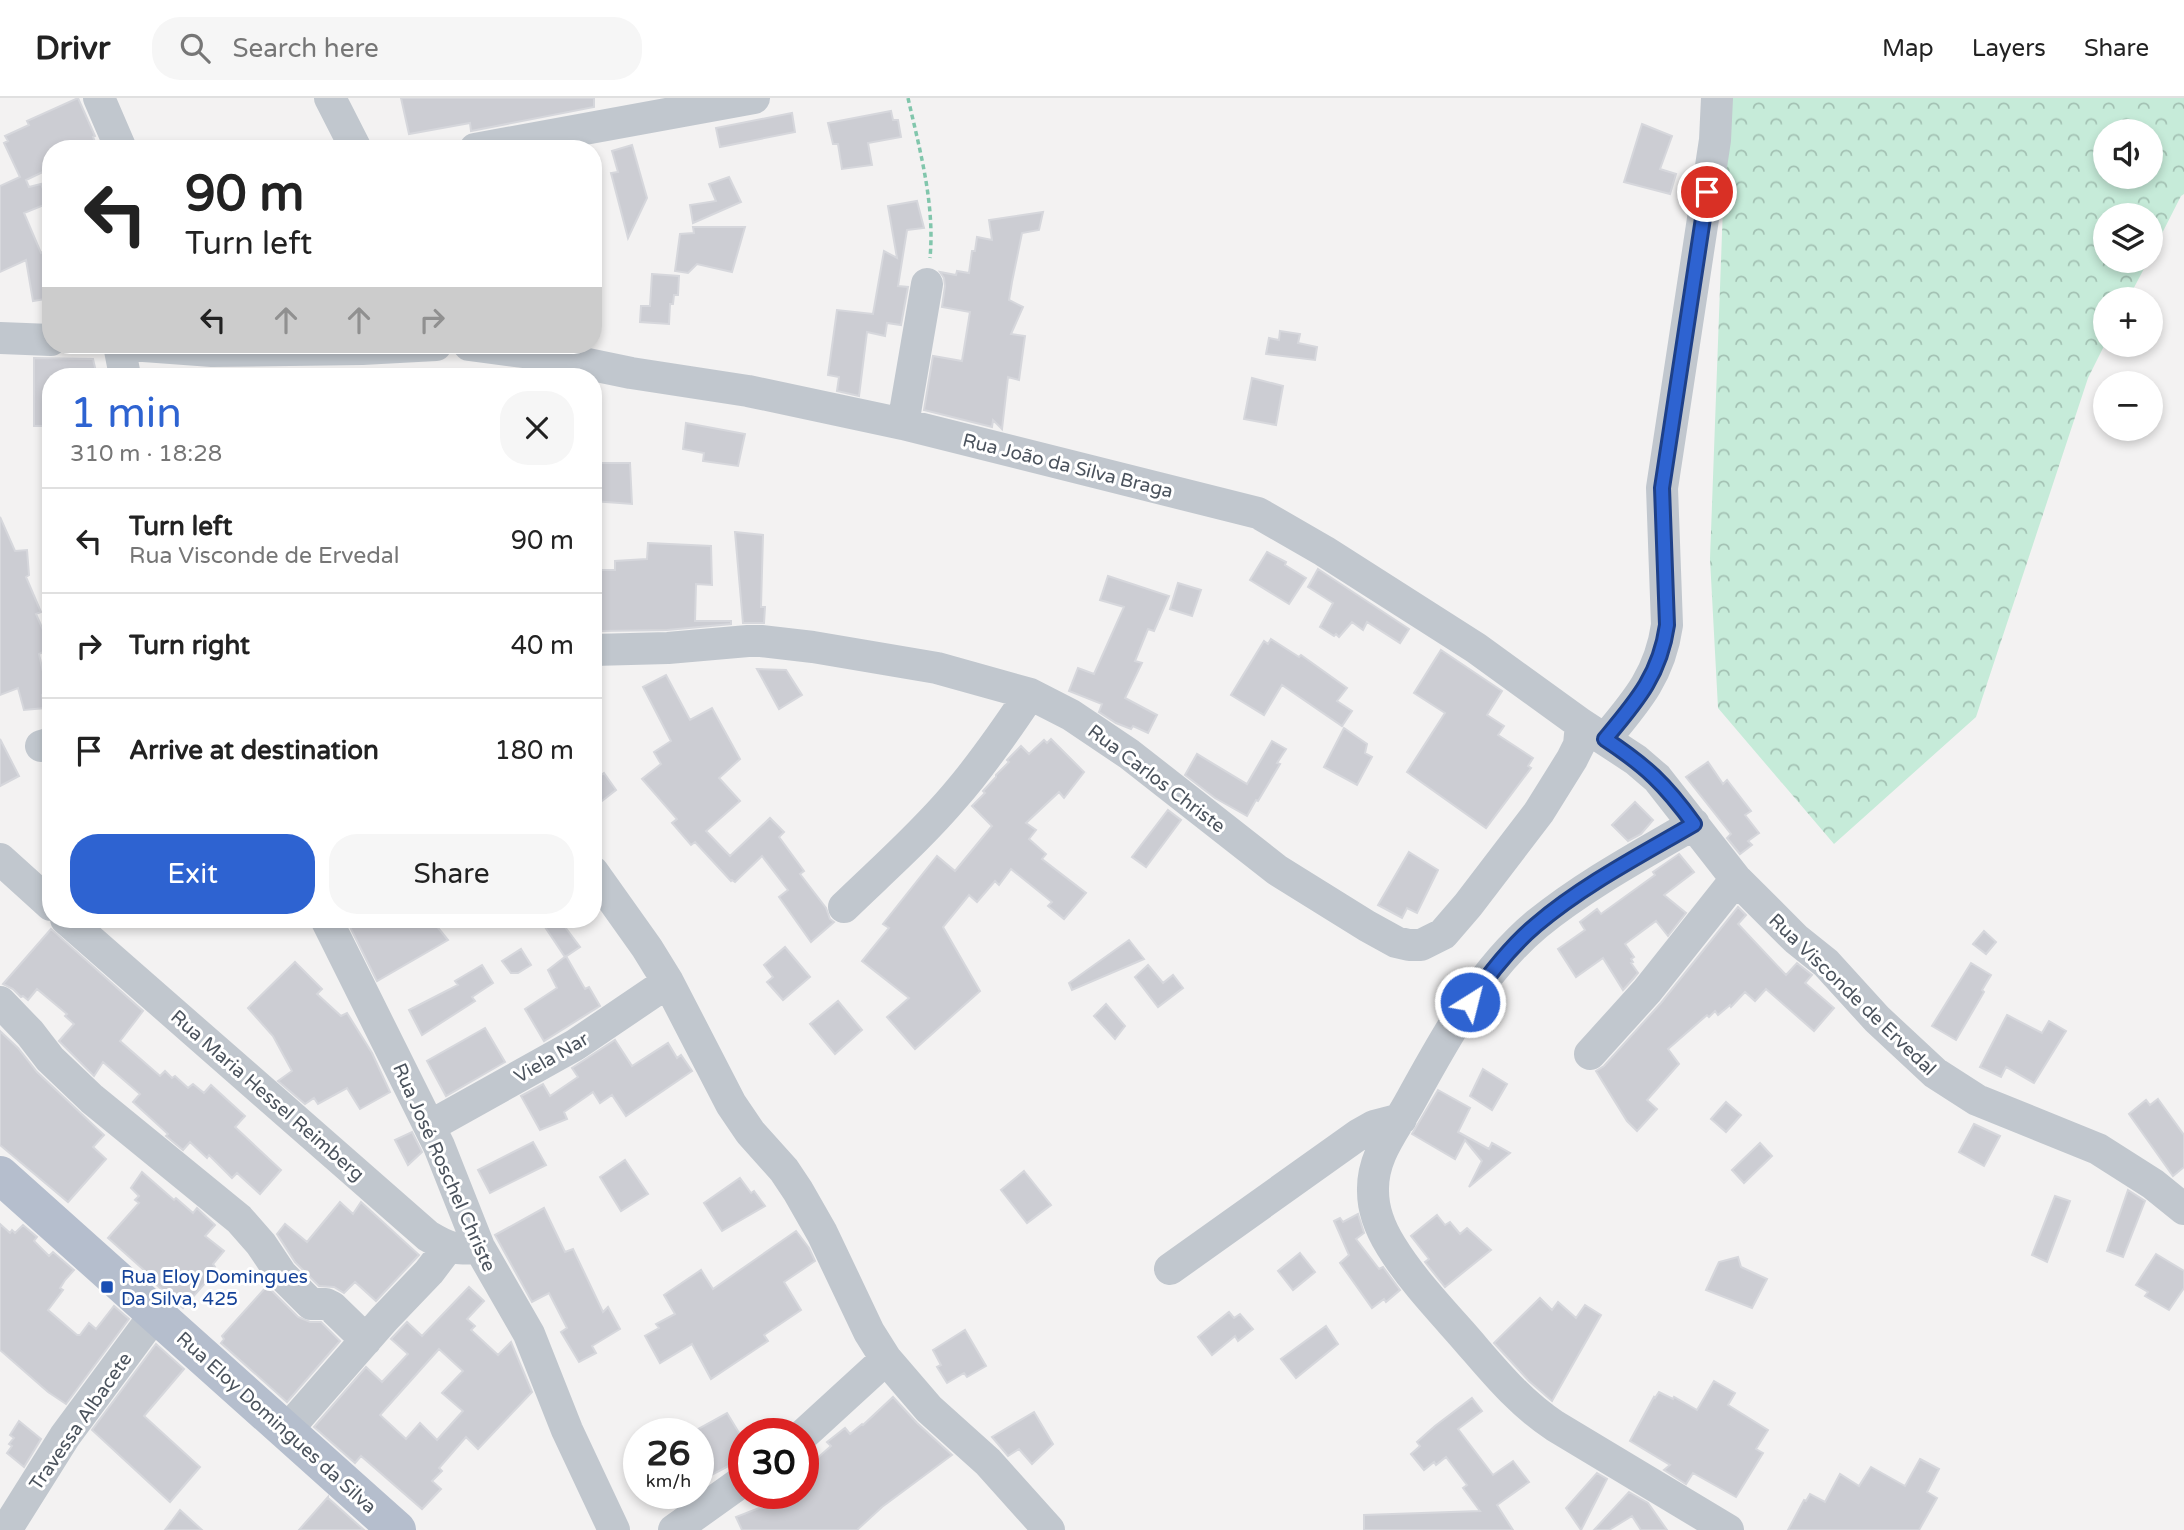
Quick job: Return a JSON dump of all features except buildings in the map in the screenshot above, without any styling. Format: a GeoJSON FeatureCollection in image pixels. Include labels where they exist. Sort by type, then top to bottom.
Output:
{"type":"FeatureCollection","features":[{"type":"Feature","properties":{"kind":"main road","name":"Rua Eloy Domingues da Silva"},"geometry":{"type":"LineString","coordinates":[[0,1175],[397,1530]]}},
{"type":"Feature","properties":{"kind":"street"},"geometry":{"type":"LineString","coordinates":[[99,98],[117,140]]}},
{"type":"Feature","properties":{"kind":"street"},"geometry":{"type":"LineString","coordinates":[[330,98],[351,140]]}},
{"type":"Feature","properties":{"kind":"street"},"geometry":{"type":"LineString","coordinates":[[524,140],[754,98]]}},
{"type":"Feature","properties":{"kind":"street"},"geometry":{"type":"LineString","coordinates":[[1593,731],[1643,693],[1656,670],[1664,647],[1667,625],[1662,488],[1715,140],[1717,98]]}},
{"type":"Feature","properties":{"kind":"street"},"geometry":{"type":"LineString","coordinates":[[903,425],[927,284]]}},
{"type":"Feature","properties":{"kind":"street"},"geometry":{"type":"LineString","coordinates":[[0,337],[42,339]]}},
{"type":"Feature","properties":{"kind":"street","name":"Rua João da Silva Braga"},"geometry":{"type":"LineString","coordinates":[[539,354],[631,373],[748,391],[903,425],[1258,513],[1324,551],[1476,648],[1593,731]]}},
{"type":"Feature","properties":{"kind":"street","name":"Rua Carlos Christe"},"geometry":{"type":"LineString","coordinates":[[602,650],[761,641],[937,668],[1030,694],[1071,715],[1129,754],[1277,870],[1367,926],[1396,942],[1409,944],[1421,944],[1443,934],[1451,926],[1539,812],[1579,745],[1593,731]]}},
{"type":"Feature","properties":{"kind":"street"},"geometry":{"type":"LineString","coordinates":[[844,907],[953,799],[991,751],[1030,694]]}},
{"type":"Feature","properties":{"kind":"street","name":"Rua Visconde de Ervedal"},"geometry":{"type":"LineString","coordinates":[[1593,731],[1657,778],[1737,879],[1796,939],[1826,963],[1877,1019],[1935,1073],[1989,1105],[2098,1149],[2153,1184],[2184,1209]]}},
{"type":"Feature","properties":{"kind":"street"},"geometry":{"type":"LineString","coordinates":[[1694,824],[1582,892],[1519,941],[1489,976],[1443,1043],[1382,1149],[1375,1169],[1373,1191],[1374,1208],[1391,1247],[1511,1391],[1532,1411],[1728,1530]]}},
{"type":"Feature","properties":{"kind":"street"},"geometry":{"type":"LineString","coordinates":[[0,859],[42,897]]}},
{"type":"Feature","properties":{"kind":"street"},"geometry":{"type":"LineString","coordinates":[[1590,1054],[1647,991],[1737,879]]}},
{"type":"Feature","properties":{"kind":"street"},"geometry":{"type":"LineString","coordinates":[[602,885],[668,982],[731,1104],[750,1132],[784,1170],[808,1206],[869,1332],[886,1359],[929,1409],[988,1462],[1049,1530]]}},
{"type":"Feature","properties":{"kind":"street","name":"Rua Maria Hessel Reimberg"},"geometry":{"type":"LineString","coordinates":[[76,928],[428,1236],[448,1247]]}},
{"type":"Feature","properties":{"kind":"street","name":"Rua José Roschel Christe"},"geometry":{"type":"LineString","coordinates":[[331,928],[430,1126],[479,1247],[529,1334],[567,1430],[614,1530]]}},
{"type":"Feature","properties":{"kind":"street","name":"Viela Nar"},"geometry":{"type":"LineString","coordinates":[[430,1126],[575,1045],[668,982]]}},
{"type":"Feature","properties":{"kind":"street"},"geometry":{"type":"LineString","coordinates":[[0,1002],[30,1033],[50,1059],[92,1099],[239,1219],[298,1292],[311,1304],[326,1304],[332,1307],[366,1340]]}},
{"type":"Feature","properties":{"kind":"street"},"geometry":{"type":"LineString","coordinates":[[1170,1269],[1358,1135],[1374,1126],[1401,1119]]}},
{"type":"Feature","properties":{"kind":"street"},"geometry":{"type":"LineString","coordinates":[[286,1431],[448,1247],[479,1247]]}},
{"type":"Feature","properties":{"kind":"street","name":"Travessa Albacete"},"geometry":{"type":"LineString","coordinates":[[6,1530],[65,1436],[156,1313]]}},
{"type":"Feature","properties":{"kind":"street"},"geometry":{"type":"LineString","coordinates":[[819,1420],[886,1359]]}},
{"type":"Feature","properties":{"kind":"street"},"geometry":{"type":"LineString","coordinates":[[674,1530],[728,1491]]}},
{"type":"Feature","properties":{"kind":"path"},"geometry":{"type":"LineString","coordinates":[[908,98],[926,180],[930,218],[927,284]]}},
{"type":"Feature","properties":{"kind":"green space"},"geometry":{"type":"Polygon","coordinates":[[[1727,98],[2184,98],[2184,194],[2163,231],[2163,203],[2093,203],[2093,273],[2142,273],[2134,287],[2093,287],[2093,357],[2098,357],[2088,378],[1976,717],[1834,844],[1718,708],[1710,559],[1727,98]]]}},
{"type":"Feature","properties":{"kind":"place","name":"Rua Eloy Domingues Da Silva, 425"},"geometry":{"type":"Point","coordinates":[107,1287]}},
{"type":"Feature","properties":{"kind":"route"},"geometry":{"type":"LineString","coordinates":[[1470,1002],[1502,960],[1538,924],[1582,892],[1694,824],[1657,778],[1605,739],[1643,693],[1656,670],[1664,647],[1667,625],[1662,488],[1707,192]]}}]}
